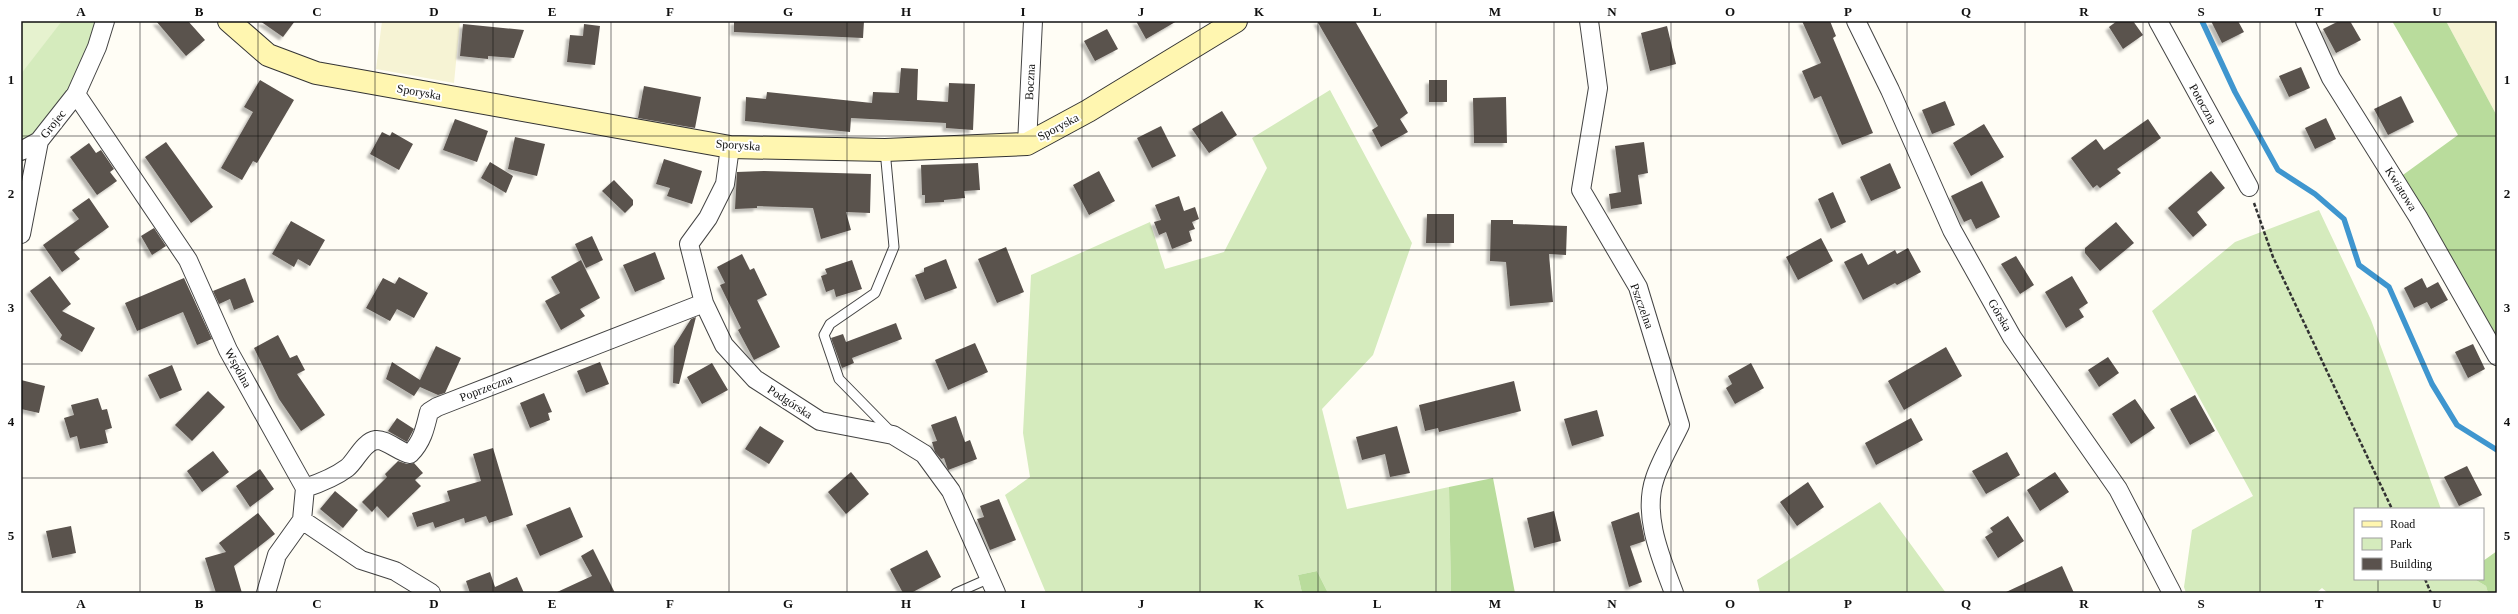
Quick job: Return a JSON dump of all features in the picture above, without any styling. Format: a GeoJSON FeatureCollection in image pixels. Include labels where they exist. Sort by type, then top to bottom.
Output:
{"type":"FeatureCollection","features":[{"type":"Feature","properties":{"kind":"street","name":"Grojec"},"geometry":{"type":"LineString","coordinates":[[21,234],[39,141],[76,94],[97,47],[105,21]]}},
{"type":"Feature","properties":{"kind":"street","name":"Sporyska"},"geometry":{"type":"LineString","coordinates":[[229,21],[268,55],[316,73],[730,146],[885,150],[1027,144],[1088,111],[1236,21]]}},
{"type":"Feature","properties":{"kind":"street","name":"Boczna"},"geometry":{"type":"LineString","coordinates":[[1027,144],[1033,21]]}},
{"type":"Feature","properties":{"kind":"street","name":"Pszczelna"},"geometry":{"type":"LineString","coordinates":[[1589,21],[1598,88],[1581,190],[1638,287],[1680,425],[1655,477],[1651,506],[1656,542],[1674,593]]}},
{"type":"Feature","properties":{"kind":"street","name":"Górska"},"geometry":{"type":"LineString","coordinates":[[1856,21],[1890,90],[1952,230],[2012,337],[2118,488],[2172,593]]}},
{"type":"Feature","properties":{"kind":"street","name":"Potoczna"},"geometry":{"type":"LineString","coordinates":[[2158,21],[2249,187]]}},
{"type":"Feature","properties":{"kind":"street","name":"Kwiatowa"},"geometry":{"type":"LineString","coordinates":[[2305,21],[2332,78],[2418,217],[2497,356]]}},
{"type":"Feature","properties":{"kind":"street","name":"Wspólna"},"geometry":{"type":"LineString","coordinates":[[76,94],[188,260],[228,350],[305,488]]}},
{"type":"Feature","properties":{"kind":"street"},"geometry":{"type":"LineString","coordinates":[[21,151],[39,141]]}},
{"type":"Feature","properties":{"kind":"street","name":"Podgórska"},"geometry":{"type":"LineString","coordinates":[[730,146],[725,184],[708,218],[689,244],[704,303],[724,345],[755,379],[820,421],[893,435],[924,454],[951,491],[993,585]]}},
{"type":"Feature","properties":{"kind":"street","name":"Poprzeczna"},"geometry":{"type":"LineString","coordinates":[[305,488],[321,483],[348,468],[368,444],[375,440],[382,441],[400,452],[410,454],[417,447],[424,435],[429,412],[437,407],[704,303]]}},
{"type":"Feature","properties":{"kind":"street"},"geometry":{"type":"LineString","coordinates":[[266,593],[277,555],[302,520],[305,488]]}},
{"type":"Feature","properties":{"kind":"street"},"geometry":{"type":"LineString","coordinates":[[302,520],[361,560],[395,571],[431,593]]}},
{"type":"Feature","properties":{"kind":"lane"},"geometry":{"type":"LineString","coordinates":[[885,150],[894,247],[874,293],[830,324],[824,335],[839,379],[893,435]]}},
{"type":"Feature","properties":{"kind":"lane"},"geometry":{"type":"LineString","coordinates":[[956,593],[993,585]]}},
{"type":"Feature","properties":{"kind":"path"},"geometry":{"type":"LineString","coordinates":[[2249,187],[2273,257],[2392,508]]}},
{"type":"Feature","properties":{"kind":"path"},"geometry":{"type":"LineString","coordinates":[[2425,580],[2430,593]]}},
{"type":"Feature","properties":{"kind":"shaded area"},"geometry":{"type":"Polygon","coordinates":[[[382,21],[460,21],[454,83],[376,69],[382,21]]]}},
{"type":"Feature","properties":{"kind":"shaded area"},"geometry":{"type":"Polygon","coordinates":[[[2446,21],[2497,21],[2497,116],[2446,21]]]}},
{"type":"Feature","properties":{"kind":"green space"},"geometry":{"type":"Polygon","coordinates":[[[21,21],[102,21],[76,94],[21,151],[21,21]]]}},
{"type":"Feature","properties":{"kind":"green space"},"geometry":{"type":"Polygon","coordinates":[[[21,21],[62,21],[21,74],[21,21]]]}},
{"type":"Feature","properties":{"kind":"green space"},"geometry":{"type":"Polygon","coordinates":[[[2392,21],[2446,21],[2497,116],[2497,356],[2396,180],[2458,135],[2392,21]]]}},
{"type":"Feature","properties":{"kind":"green space"},"geometry":{"type":"Polygon","coordinates":[[[1330,90],[1412,243],[1373,355],[1322,409],[1347,509],[1449,487],[1451,593],[1328,593],[1317,571],[1298,575],[1302,593],[1046,593],[1005,495],[1030,477],[1023,433],[1031,275],[1150,222],[1165,269],[1224,252],[1267,168],[1252,138],[1330,90]]]}},
{"type":"Feature","properties":{"kind":"green space"},"geometry":{"type":"Polygon","coordinates":[[[2319,210],[2371,320],[2441,508],[2354,508],[2354,580],[2476,580],[2486,586],[2488,593],[2328,593],[2322,588],[2316,593],[2186,593],[2184,587],[2192,530],[2253,496],[2152,311],[2235,242],[2319,210]]]}},
{"type":"Feature","properties":{"kind":"green space"},"geometry":{"type":"Polygon","coordinates":[[[1493,478],[1515,593],[1451,593],[1449,487],[1493,478]]]}},
{"type":"Feature","properties":{"kind":"green space"},"geometry":{"type":"Polygon","coordinates":[[[1880,502],[1946,593],[1760,593],[1757,580],[1880,502]]]}},
{"type":"Feature","properties":{"kind":"green space"},"geometry":{"type":"Polygon","coordinates":[[[2497,551],[2497,593],[2488,593],[2486,586],[2476,580],[2484,580],[2484,560],[2497,551]]]}},
{"type":"Feature","properties":{"kind":"green space"},"geometry":{"type":"Polygon","coordinates":[[[1317,571],[1328,593],[1302,593],[1298,575],[1317,571]]]}},
{"type":"Feature","properties":{"kind":"building"},"geometry":{"type":"Polygon","coordinates":[[[156,21],[188,21],[205,40],[186,56],[156,21]]]}},
{"type":"Feature","properties":{"kind":"building"},"geometry":{"type":"Polygon","coordinates":[[[260,21],[295,21],[283,37],[260,21]]]}},
{"type":"Feature","properties":{"kind":"building"},"geometry":{"type":"Polygon","coordinates":[[[734,21],[864,21],[863,38],[734,32],[734,21]]]}},
{"type":"Feature","properties":{"kind":"building"},"geometry":{"type":"Polygon","coordinates":[[[1136,21],[1177,21],[1146,39],[1136,21]]]}},
{"type":"Feature","properties":{"kind":"building"},"geometry":{"type":"Polygon","coordinates":[[[1317,21],[1355,21],[1408,113],[1400,119],[1408,132],[1381,147],[1372,130],[1378,126],[1317,21]]]}},
{"type":"Feature","properties":{"kind":"building"},"geometry":{"type":"Polygon","coordinates":[[[1802,21],[1830,21],[1836,36],[1833,38],[1873,133],[1842,145],[1821,96],[1814,99],[1802,71],[1821,63],[1802,21]]]}},
{"type":"Feature","properties":{"kind":"building"},"geometry":{"type":"Polygon","coordinates":[[[2117,21],[2133,21],[2143,35],[2123,49],[2109,27],[2117,21]]]}},
{"type":"Feature","properties":{"kind":"building"},"geometry":{"type":"Polygon","coordinates":[[[2211,21],[2238,21],[2244,32],[2222,43],[2211,21]]]}},
{"type":"Feature","properties":{"kind":"building"},"geometry":{"type":"Polygon","coordinates":[[[2339,21],[2350,21],[2361,40],[2336,53],[2323,29],[2339,21]]]}},
{"type":"Feature","properties":{"kind":"building"},"geometry":{"type":"Polygon","coordinates":[[[463,24],[524,30],[514,58],[488,56],[488,59],[460,56],[463,24]]]}},
{"type":"Feature","properties":{"kind":"building"},"geometry":{"type":"Polygon","coordinates":[[[584,24],[600,26],[595,65],[567,62],[570,35],[583,36],[584,24]]]}},
{"type":"Feature","properties":{"kind":"building"},"geometry":{"type":"Polygon","coordinates":[[[1667,26],[1676,64],[1650,71],[1641,33],[1667,26]]]}},
{"type":"Feature","properties":{"kind":"building"},"geometry":{"type":"Polygon","coordinates":[[[1107,29],[1118,49],[1095,61],[1084,41],[1107,29]]]}},
{"type":"Feature","properties":{"kind":"building"},"geometry":{"type":"Polygon","coordinates":[[[2301,67],[2310,88],[2289,97],[2279,76],[2301,67]]]}},
{"type":"Feature","properties":{"kind":"building"},"geometry":{"type":"Polygon","coordinates":[[[901,68],[918,69],[917,100],[948,102],[949,83],[975,84],[973,130],[946,128],[946,123],[851,118],[850,132],[745,121],[746,97],[766,99],[767,92],[872,103],[873,92],[899,93],[901,68]]]}},
{"type":"Feature","properties":{"kind":"building"},"geometry":{"type":"Polygon","coordinates":[[[260,80],[294,100],[257,163],[253,161],[242,180],[221,168],[253,112],[244,107],[260,80]]]}},
{"type":"Feature","properties":{"kind":"building"},"geometry":{"type":"Polygon","coordinates":[[[1429,80],[1447,80],[1447,102],[1429,102],[1429,80]]]}},
{"type":"Feature","properties":{"kind":"building"},"geometry":{"type":"Polygon","coordinates":[[[644,86],[701,97],[695,128],[638,118],[644,86]]]}},
{"type":"Feature","properties":{"kind":"building"},"geometry":{"type":"Polygon","coordinates":[[[2401,96],[2414,122],[2388,135],[2374,109],[2401,96]]]}},
{"type":"Feature","properties":{"kind":"building"},"geometry":{"type":"Polygon","coordinates":[[[1506,97],[1507,143],[1474,143],[1473,98],[1506,97]]]}},
{"type":"Feature","properties":{"kind":"building"},"geometry":{"type":"Polygon","coordinates":[[[1945,101],[1955,125],[1932,134],[1922,110],[1945,101]]]}},
{"type":"Feature","properties":{"kind":"building"},"geometry":{"type":"Polygon","coordinates":[[[1222,111],[1237,135],[1209,153],[1192,129],[1222,111]]]}},
{"type":"Feature","properties":{"kind":"building"},"geometry":{"type":"Polygon","coordinates":[[[2326,118],[2336,139],[2315,149],[2305,128],[2326,118]]]}},
{"type":"Feature","properties":{"kind":"building"},"geometry":{"type":"Polygon","coordinates":[[[455,119],[488,131],[477,162],[443,150],[455,119]]]}},
{"type":"Feature","properties":{"kind":"building"},"geometry":{"type":"Polygon","coordinates":[[[2148,119],[2161,138],[2117,169],[2121,173],[2100,188],[2097,185],[2093,188],[2071,158],[2096,139],[2104,150],[2148,119]]]}},
{"type":"Feature","properties":{"kind":"building"},"geometry":{"type":"Polygon","coordinates":[[[1984,124],[2004,157],[1971,176],[1953,143],[1984,124]]]}},
{"type":"Feature","properties":{"kind":"building"},"geometry":{"type":"Polygon","coordinates":[[[1161,126],[1176,156],[1152,168],[1137,138],[1161,126]]]}},
{"type":"Feature","properties":{"kind":"building"},"geometry":{"type":"Polygon","coordinates":[[[382,132],[390,136],[392,132],[413,144],[399,170],[370,154],[382,132]]]}},
{"type":"Feature","properties":{"kind":"building"},"geometry":{"type":"Polygon","coordinates":[[[515,137],[545,144],[537,176],[508,169],[515,137]]]}},
{"type":"Feature","properties":{"kind":"building"},"geometry":{"type":"Polygon","coordinates":[[[166,142],[213,207],[191,223],[145,157],[166,142]]]}},
{"type":"Feature","properties":{"kind":"building"},"geometry":{"type":"Polygon","coordinates":[[[1644,142],[1648,173],[1638,175],[1642,204],[1611,209],[1609,194],[1621,192],[1615,146],[1644,142]]]}},
{"type":"Feature","properties":{"kind":"building"},"geometry":{"type":"Polygon","coordinates":[[[89,143],[96,153],[101,150],[114,169],[110,172],[117,181],[97,195],[70,157],[89,143]]]}},
{"type":"Feature","properties":{"kind":"building"},"geometry":{"type":"Polygon","coordinates":[[[664,159],[702,171],[692,204],[667,196],[670,188],[656,184],[664,159]]]}},
{"type":"Feature","properties":{"kind":"building"},"geometry":{"type":"Polygon","coordinates":[[[490,162],[513,176],[506,193],[481,178],[490,162]]]}},
{"type":"Feature","properties":{"kind":"building"},"geometry":{"type":"Polygon","coordinates":[[[978,163],[980,190],[964,191],[965,198],[944,200],[944,202],[925,203],[925,195],[922,195],[921,165],[978,163]]]}},
{"type":"Feature","properties":{"kind":"building"},"geometry":{"type":"Polygon","coordinates":[[[1890,163],[1901,188],[1871,201],[1860,177],[1890,163]]]}},
{"type":"Feature","properties":{"kind":"building"},"geometry":{"type":"Polygon","coordinates":[[[764,171],[871,174],[870,213],[846,212],[851,230],[821,239],[813,208],[757,206],[757,208],[735,209],[737,172],[764,171]]]}},
{"type":"Feature","properties":{"kind":"building"},"geometry":{"type":"Polygon","coordinates":[[[1099,171],[1115,201],[1089,215],[1073,185],[1099,171]]]}},
{"type":"Feature","properties":{"kind":"building"},"geometry":{"type":"Polygon","coordinates":[[[2211,171],[2225,188],[2197,212],[2207,225],[2193,237],[2168,208],[2211,171]]]}},
{"type":"Feature","properties":{"kind":"building"},"geometry":{"type":"Polygon","coordinates":[[[614,180],[633,200],[633,205],[625,213],[602,191],[614,180]]]}},
{"type":"Feature","properties":{"kind":"building"},"geometry":{"type":"Polygon","coordinates":[[[1982,181],[2000,217],[1976,229],[1971,219],[1964,222],[1951,196],[1982,181]]]}},
{"type":"Feature","properties":{"kind":"building"},"geometry":{"type":"Polygon","coordinates":[[[1833,192],[1846,222],[1831,229],[1818,199],[1833,192]]]}},
{"type":"Feature","properties":{"kind":"building"},"geometry":{"type":"Polygon","coordinates":[[[1179,196],[1184,211],[1195,207],[1199,219],[1192,222],[1195,229],[1189,231],[1192,241],[1172,249],[1166,232],[1159,235],[1154,222],[1161,220],[1155,205],[1179,196]]]}},
{"type":"Feature","properties":{"kind":"building"},"geometry":{"type":"Polygon","coordinates":[[[89,198],[109,227],[74,252],[80,259],[62,272],[43,245],[79,219],[72,210],[89,198]]]}},
{"type":"Feature","properties":{"kind":"building"},"geometry":{"type":"Polygon","coordinates":[[[1427,214],[1454,214],[1454,243],[1426,243],[1427,214]]]}},
{"type":"Feature","properties":{"kind":"building"},"geometry":{"type":"Polygon","coordinates":[[[1491,220],[1513,220],[1513,224],[1567,226],[1566,255],[1549,254],[1553,302],[1510,306],[1506,262],[1490,261],[1491,220]]]}},
{"type":"Feature","properties":{"kind":"building"},"geometry":{"type":"Polygon","coordinates":[[[291,221],[325,240],[310,266],[298,259],[294,267],[272,254],[291,221]]]}},
{"type":"Feature","properties":{"kind":"building"},"geometry":{"type":"Polygon","coordinates":[[[2116,222],[2134,243],[2100,271],[2085,253],[2085,248],[2116,222]]]}},
{"type":"Feature","properties":{"kind":"building"},"geometry":{"type":"Polygon","coordinates":[[[154,228],[166,246],[152,255],[141,236],[154,228]]]}},
{"type":"Feature","properties":{"kind":"building"},"geometry":{"type":"Polygon","coordinates":[[[592,236],[603,260],[586,268],[575,244],[592,236]]]}},
{"type":"Feature","properties":{"kind":"building"},"geometry":{"type":"Polygon","coordinates":[[[1821,238],[1833,261],[1798,280],[1786,257],[1821,238]]]}},
{"type":"Feature","properties":{"kind":"building"},"geometry":{"type":"Polygon","coordinates":[[[1006,247],[1024,292],[997,303],[978,259],[1006,247]]]}},
{"type":"Feature","properties":{"kind":"building"},"geometry":{"type":"Polygon","coordinates":[[[1908,248],[1921,272],[1897,285],[1895,283],[1863,300],[1844,262],[1862,253],[1868,265],[1895,250],[1897,254],[1908,248]]]}},
{"type":"Feature","properties":{"kind":"building"},"geometry":{"type":"Polygon","coordinates":[[[655,252],[665,279],[635,292],[623,265],[655,252]]]}},
{"type":"Feature","properties":{"kind":"building"},"geometry":{"type":"Polygon","coordinates":[[[742,254],[750,270],[754,268],[767,295],[757,300],[780,347],[754,360],[738,330],[741,328],[720,285],[725,283],[717,267],[742,254]]]}},
{"type":"Feature","properties":{"kind":"building"},"geometry":{"type":"Polygon","coordinates":[[[2016,256],[2034,285],[2020,294],[2001,264],[2016,256]]]}},
{"type":"Feature","properties":{"kind":"building"},"geometry":{"type":"Polygon","coordinates":[[[946,259],[957,288],[925,300],[915,275],[924,272],[924,268],[946,259]]]}},
{"type":"Feature","properties":{"kind":"building"},"geometry":{"type":"Polygon","coordinates":[[[581,260],[600,298],[580,309],[585,316],[561,330],[545,301],[560,293],[551,277],[581,260]]]}},
{"type":"Feature","properties":{"kind":"building"},"geometry":{"type":"Polygon","coordinates":[[[852,260],[862,289],[836,297],[834,289],[826,292],[821,276],[827,274],[825,269],[852,260]]]}},
{"type":"Feature","properties":{"kind":"building"},"geometry":{"type":"Polygon","coordinates":[[[50,276],[71,304],[62,311],[95,328],[82,352],[60,339],[62,335],[30,291],[50,276]]]}},
{"type":"Feature","properties":{"kind":"building"},"geometry":{"type":"Polygon","coordinates":[[[2072,276],[2088,303],[2079,309],[2084,317],[2066,328],[2045,292],[2072,276]]]}},
{"type":"Feature","properties":{"kind":"building"},"geometry":{"type":"Polygon","coordinates":[[[399,277],[428,293],[414,318],[397,309],[390,321],[366,308],[383,278],[395,284],[399,277]]]}},
{"type":"Feature","properties":{"kind":"building"},"geometry":{"type":"Polygon","coordinates":[[[184,278],[212,339],[197,345],[183,312],[137,331],[125,303],[184,278]]]}},
{"type":"Feature","properties":{"kind":"building"},"geometry":{"type":"Polygon","coordinates":[[[245,278],[254,302],[234,310],[230,299],[219,304],[213,291],[245,278]]]}},
{"type":"Feature","properties":{"kind":"building"},"geometry":{"type":"Polygon","coordinates":[[[2422,278],[2427,288],[2438,282],[2448,300],[2431,309],[2427,302],[2414,308],[2404,288],[2422,278]]]}},
{"type":"Feature","properties":{"kind":"building"},"geometry":{"type":"Polygon","coordinates":[[[696,317],[679,384],[673,383],[674,346],[691,319],[696,317]]]}},
{"type":"Feature","properties":{"kind":"building"},"geometry":{"type":"Polygon","coordinates":[[[896,323],[902,339],[852,358],[854,363],[842,368],[831,338],[843,334],[846,342],[896,323]]]}},
{"type":"Feature","properties":{"kind":"building"},"geometry":{"type":"Polygon","coordinates":[[[278,335],[290,358],[297,355],[305,370],[297,374],[325,415],[301,431],[279,399],[254,348],[278,335]]]}},
{"type":"Feature","properties":{"kind":"building"},"geometry":{"type":"Polygon","coordinates":[[[975,343],[988,372],[948,390],[935,360],[975,343]]]}},
{"type":"Feature","properties":{"kind":"building"},"geometry":{"type":"Polygon","coordinates":[[[2473,344],[2485,369],[2468,378],[2455,352],[2473,344]]]}},
{"type":"Feature","properties":{"kind":"building"},"geometry":{"type":"Polygon","coordinates":[[[436,346],[461,358],[445,393],[438,395],[420,387],[414,396],[386,379],[392,362],[420,380],[436,346]]]}},
{"type":"Feature","properties":{"kind":"building"},"geometry":{"type":"Polygon","coordinates":[[[1946,347],[1962,376],[1904,410],[1888,381],[1946,347]]]}},
{"type":"Feature","properties":{"kind":"building"},"geometry":{"type":"Polygon","coordinates":[[[2108,357],[2119,373],[2099,387],[2088,370],[2108,357]]]}},
{"type":"Feature","properties":{"kind":"building"},"geometry":{"type":"Polygon","coordinates":[[[600,362],[609,384],[586,393],[577,371],[600,362]]]}},
{"type":"Feature","properties":{"kind":"building"},"geometry":{"type":"Polygon","coordinates":[[[712,363],[728,390],[702,404],[687,377],[712,363]]]}},
{"type":"Feature","properties":{"kind":"building"},"geometry":{"type":"Polygon","coordinates":[[[1751,363],[1764,388],[1735,404],[1726,388],[1732,384],[1728,376],[1751,363]]]}},
{"type":"Feature","properties":{"kind":"building"},"geometry":{"type":"Polygon","coordinates":[[[172,365],[182,390],[160,399],[148,375],[172,365]]]}},
{"type":"Feature","properties":{"kind":"building"},"geometry":{"type":"Polygon","coordinates":[[[21,380],[45,386],[39,413],[21,409],[21,380]]]}},
{"type":"Feature","properties":{"kind":"building"},"geometry":{"type":"Polygon","coordinates":[[[1514,381],[1521,411],[1439,432],[1438,428],[1425,431],[1419,405],[1514,381]]]}},
{"type":"Feature","properties":{"kind":"building"},"geometry":{"type":"Polygon","coordinates":[[[208,391],[225,407],[192,441],[175,425],[208,391]]]}},
{"type":"Feature","properties":{"kind":"building"},"geometry":{"type":"Polygon","coordinates":[[[544,393],[552,412],[548,413],[550,420],[530,428],[520,403],[544,393]]]}},
{"type":"Feature","properties":{"kind":"building"},"geometry":{"type":"Polygon","coordinates":[[[2195,395],[2215,431],[2190,445],[2170,409],[2195,395]]]}},
{"type":"Feature","properties":{"kind":"building"},"geometry":{"type":"Polygon","coordinates":[[[98,398],[102,410],[107,409],[112,428],[105,430],[108,443],[80,449],[77,436],[70,438],[64,418],[74,415],[71,405],[98,398]]]}},
{"type":"Feature","properties":{"kind":"building"},"geometry":{"type":"Polygon","coordinates":[[[2135,399],[2155,428],[2131,444],[2112,414],[2135,399]]]}},
{"type":"Feature","properties":{"kind":"building"},"geometry":{"type":"Polygon","coordinates":[[[1597,410],[1604,436],[1572,446],[1564,419],[1597,410]]]}},
{"type":"Feature","properties":{"kind":"building"},"geometry":{"type":"Polygon","coordinates":[[[956,416],[965,442],[970,440],[977,459],[948,470],[944,458],[941,459],[935,452],[932,442],[937,441],[931,425],[956,416]]]}},
{"type":"Feature","properties":{"kind":"building"},"geometry":{"type":"Polygon","coordinates":[[[397,418],[414,429],[407,442],[388,431],[397,418]]]}},
{"type":"Feature","properties":{"kind":"building"},"geometry":{"type":"Polygon","coordinates":[[[1911,418],[1923,440],[1876,465],[1865,443],[1911,418]]]}},
{"type":"Feature","properties":{"kind":"building"},"geometry":{"type":"Polygon","coordinates":[[[760,426],[784,441],[769,464],[745,449],[760,426]]]}},
{"type":"Feature","properties":{"kind":"building"},"geometry":{"type":"Polygon","coordinates":[[[1397,426],[1410,473],[1390,477],[1385,454],[1362,460],[1356,437],[1397,426]]]}},
{"type":"Feature","properties":{"kind":"building"},"geometry":{"type":"Polygon","coordinates":[[[493,448],[513,515],[489,523],[486,516],[465,523],[464,518],[435,528],[433,522],[417,527],[412,513],[450,501],[447,491],[481,481],[473,454],[493,448]]]}},
{"type":"Feature","properties":{"kind":"building"},"geometry":{"type":"Polygon","coordinates":[[[213,451],[229,472],[202,492],[187,471],[213,451]]]}},
{"type":"Feature","properties":{"kind":"building"},"geometry":{"type":"Polygon","coordinates":[[[2007,452],[2020,475],[1986,494],[1972,471],[2007,452]]]}},
{"type":"Feature","properties":{"kind":"building"},"geometry":{"type":"Polygon","coordinates":[[[398,461],[407,464],[414,463],[423,473],[415,480],[421,486],[388,518],[377,506],[372,512],[362,502],[387,477],[385,474],[398,461]]]}},
{"type":"Feature","properties":{"kind":"building"},"geometry":{"type":"Polygon","coordinates":[[[2467,466],[2482,495],[2459,506],[2444,477],[2467,466]]]}},
{"type":"Feature","properties":{"kind":"building"},"geometry":{"type":"Polygon","coordinates":[[[260,469],[274,489],[250,507],[236,486],[260,469]]]}},
{"type":"Feature","properties":{"kind":"building"},"geometry":{"type":"Polygon","coordinates":[[[851,472],[869,494],[846,514],[828,492],[851,472]]]}},
{"type":"Feature","properties":{"kind":"building"},"geometry":{"type":"Polygon","coordinates":[[[2055,472],[2069,492],[2040,511],[2027,490],[2055,472]]]}},
{"type":"Feature","properties":{"kind":"building"},"geometry":{"type":"Polygon","coordinates":[[[1808,482],[1824,507],[1797,526],[1780,502],[1808,482]]]}},
{"type":"Feature","properties":{"kind":"building"},"geometry":{"type":"Polygon","coordinates":[[[335,491],[358,510],[343,528],[320,509],[335,491]]]}},
{"type":"Feature","properties":{"kind":"building"},"geometry":{"type":"Polygon","coordinates":[[[999,499],[1016,540],[990,550],[977,519],[984,517],[980,506],[999,499]]]}},
{"type":"Feature","properties":{"kind":"building"},"geometry":{"type":"Polygon","coordinates":[[[570,507],[583,537],[540,556],[526,525],[570,507]]]}},
{"type":"Feature","properties":{"kind":"building"},"geometry":{"type":"Polygon","coordinates":[[[1554,511],[1561,541],[1534,548],[1527,518],[1554,511]]]}},
{"type":"Feature","properties":{"kind":"building"},"geometry":{"type":"Polygon","coordinates":[[[1639,512],[1645,541],[1630,546],[1642,582],[1629,587],[1611,522],[1639,512]]]}},
{"type":"Feature","properties":{"kind":"building"},"geometry":{"type":"Polygon","coordinates":[[[258,513],[275,534],[234,566],[242,593],[216,593],[205,558],[226,552],[219,543],[258,513]]]}},
{"type":"Feature","properties":{"kind":"building"},"geometry":{"type":"Polygon","coordinates":[[[2008,516],[2024,541],[1998,558],[1985,537],[1993,532],[1990,528],[2008,516]]]}},
{"type":"Feature","properties":{"kind":"building"},"geometry":{"type":"Polygon","coordinates":[[[71,526],[76,553],[52,558],[46,531],[71,526]]]}},
{"type":"Feature","properties":{"kind":"building"},"geometry":{"type":"Polygon","coordinates":[[[593,549],[615,593],[555,593],[592,576],[581,556],[593,549]]]}},
{"type":"Feature","properties":{"kind":"building"},"geometry":{"type":"Polygon","coordinates":[[[927,550],[941,577],[911,593],[903,593],[890,569],[927,550]]]}},
{"type":"Feature","properties":{"kind":"building"},"geometry":{"type":"Polygon","coordinates":[[[2062,566],[2074,593],[2004,593],[2062,566]]]}},
{"type":"Feature","properties":{"kind":"building"},"geometry":{"type":"Polygon","coordinates":[[[490,572],[495,587],[517,577],[524,593],[470,593],[466,581],[490,572]]]}},
{"type":"Feature","properties":{"kind":"waterway"},"geometry":{"type":"LineString","coordinates":[[2202,21],[2235,92],[2278,170],[2315,194],[2344,219],[2359,265],[2389,287],[2432,384],[2457,425],[2497,450]]}}]}
